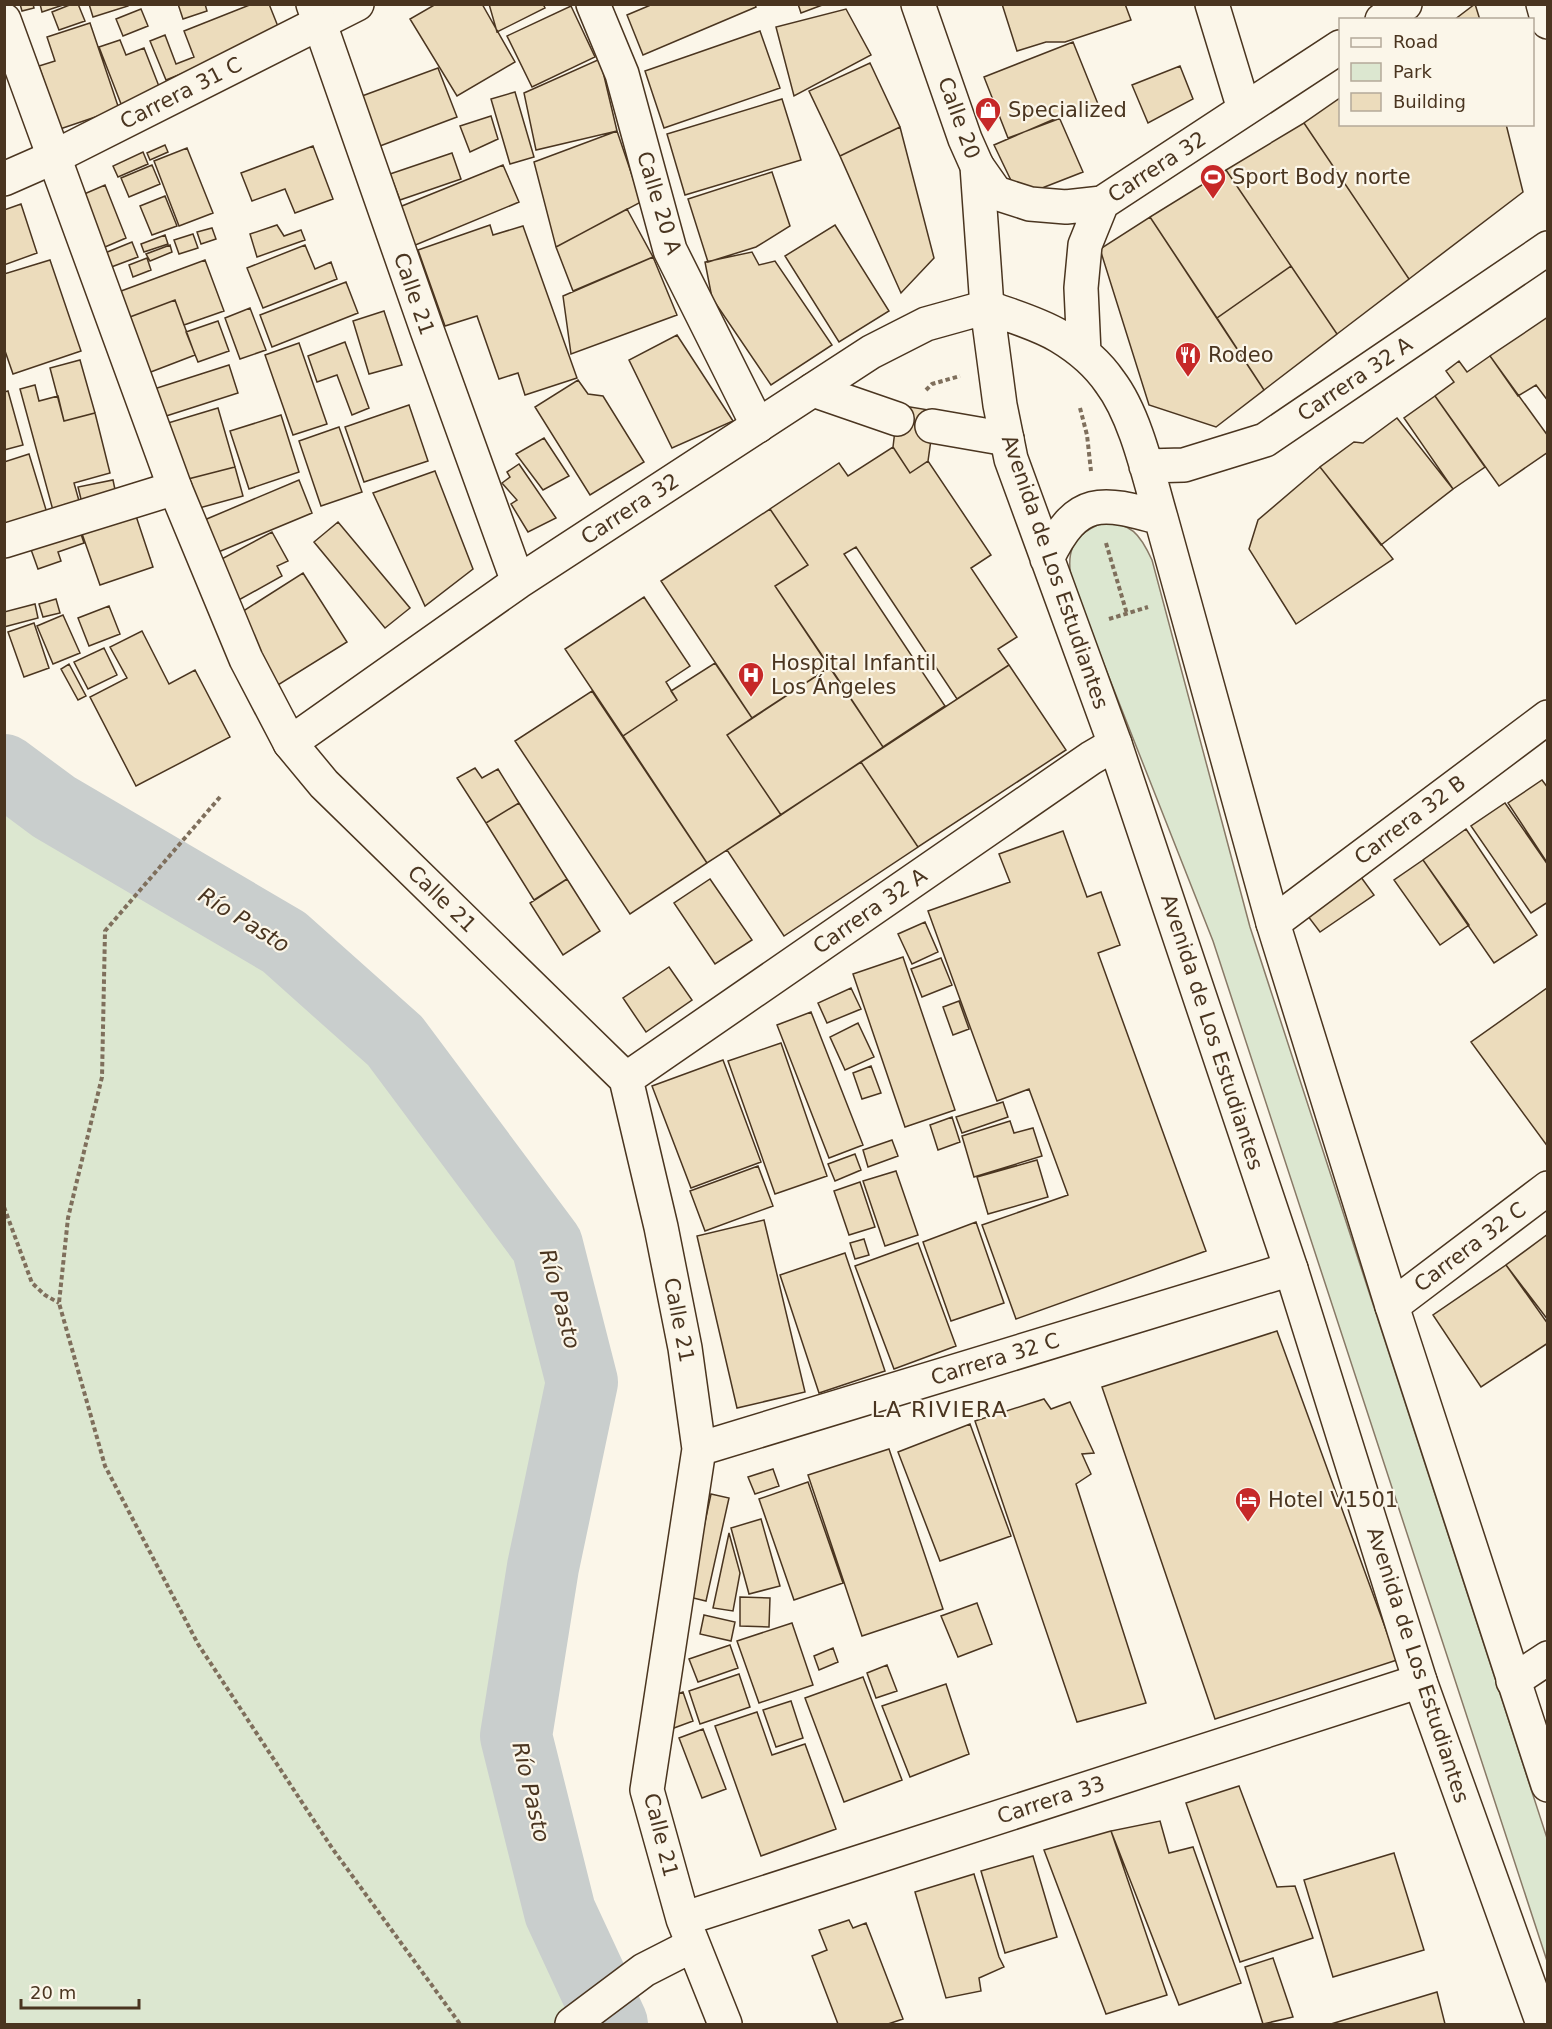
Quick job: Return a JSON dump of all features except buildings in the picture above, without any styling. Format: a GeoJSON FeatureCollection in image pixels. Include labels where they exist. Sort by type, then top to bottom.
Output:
{"type":"FeatureCollection","features":[{"type":"Feature","properties":{"kind":"main road","name":"Carrera 31 C"},"geometry":{"type":"LineString","coordinates":[[4,179],[54,157],[316,14],[357,4]]}},
{"type":"Feature","properties":{"kind":"main road","name":"Calle 20 A"},"geometry":{"type":"LineString","coordinates":[[593,4],[622,74],[670,249],[758,426]]}},
{"type":"Feature","properties":{"kind":"main road","name":"Calle 20"},"geometry":{"type":"LineString","coordinates":[[918,4],[965,139],[977,166],[987,308]]}},
{"type":"Feature","properties":{"kind":"main road"},"geometry":{"type":"LineString","coordinates":[[1212,4],[1244,109]]}},
{"type":"Feature","properties":{"kind":"main road"},"geometry":{"type":"LineString","coordinates":[[1385,18],[1406,4]]}},
{"type":"Feature","properties":{"kind":"main road"},"geometry":{"type":"LineString","coordinates":[[1543,4],[1548,22]]}},
{"type":"Feature","properties":{"kind":"main road","name":"Calle 21"},"geometry":{"type":"LineString","coordinates":[[316,14],[518,582]]}},
{"type":"Feature","properties":{"kind":"main road","name":"Calle 21"},"geometry":{"type":"LineString","coordinates":[[4,20],[175,488],[246,659],[290,743],[324,784],[626,1079],[661,1227],[686,1348],[699,1449],[647,1790],[688,1932],[725,2025]]}},
{"type":"Feature","properties":{"kind":"main road","name":"Carrera 32"},"geometry":{"type":"LineString","coordinates":[[1084,353],[1081,288],[1085,245],[1102,203],[1339,48]]}},
{"type":"Feature","properties":{"kind":"main road"},"geometry":{"type":"LineString","coordinates":[[977,166],[996,193],[1030,204],[1066,207],[1102,203]]}},
{"type":"Feature","properties":{"kind":"main road","name":"Carrera 32 A"},"geometry":{"type":"LineString","coordinates":[[1146,466],[1184,465],[1265,440],[1548,248]]}},
{"type":"Feature","properties":{"kind":"main road","name":"Carrera 32"},"geometry":{"type":"LineString","coordinates":[[290,743],[518,582],[871,352],[926,324],[987,308]]}},
{"type":"Feature","properties":{"kind":"main road"},"geometry":{"type":"LineString","coordinates":[[987,308],[1029,322],[1058,335],[1084,353],[1111,382],[1127,413],[1161,518],[1273,923],[1392,1306],[1548,1785]]}},
{"type":"Feature","properties":{"kind":"main road","name":"Avenida de Los Estudiantes"},"geometry":{"type":"LineString","coordinates":[[987,308],[1007,439],[1022,490],[1115,744],[1291,1269],[1420,1681],[1543,2025]]}},
{"type":"Feature","properties":{"kind":"main road"},"geometry":{"type":"LineString","coordinates":[[813,390],[897,418]]}},
{"type":"Feature","properties":{"kind":"main road"},"geometry":{"type":"LineString","coordinates":[[927,412],[1007,439]]}},
{"type":"Feature","properties":{"kind":"main road"},"geometry":{"type":"LineString","coordinates":[[4,541],[175,488]]}},
{"type":"Feature","properties":{"kind":"main road"},"geometry":{"type":"LineString","coordinates":[[1047,559],[1058,534],[1072,519],[1095,508],[1109,506],[1161,518]]}},
{"type":"Feature","properties":{"kind":"main road","name":"Carrera 32 B"},"geometry":{"type":"LineString","coordinates":[[1273,923],[1548,717]]}},
{"type":"Feature","properties":{"kind":"main road","name":"Carrera 32 A"},"geometry":{"type":"LineString","coordinates":[[626,1079],[1115,744]]}},
{"type":"Feature","properties":{"kind":"main road","name":"Carrera 32 C"},"geometry":{"type":"LineString","coordinates":[[1392,1306],[1548,1188]]}},
{"type":"Feature","properties":{"kind":"main road","name":"Carrera 32 C"},"geometry":{"type":"LineString","coordinates":[[699,1449],[1291,1269]]}},
{"type":"Feature","properties":{"kind":"main road"},"geometry":{"type":"LineString","coordinates":[[1513,1681],[1548,1658]]}},
{"type":"Feature","properties":{"kind":"main road","name":"Carrera 33"},"geometry":{"type":"LineString","coordinates":[[572,2025],[644,1970],[688,1932],[1420,1681]]}},
{"type":"Feature","properties":{"kind":"path"},"geometry":{"type":"LineString","coordinates":[[927,412],[926,390],[932,384],[959,376],[995,370]]}},
{"type":"Feature","properties":{"kind":"path"},"geometry":{"type":"LineString","coordinates":[[1077,401],[1087,435],[1095,508],[1127,614]]}},
{"type":"Feature","properties":{"kind":"path"},"geometry":{"type":"LineString","coordinates":[[220,797],[105,931],[102,1077],[68,1218],[59,1303],[105,1466],[198,1644],[332,1848],[460,2025]]}},
{"type":"Feature","properties":{"kind":"path"},"geometry":{"type":"LineString","coordinates":[[4,1207],[32,1283],[45,1295],[59,1303]]}},
{"type":"Feature","properties":{"kind":"green space"},"geometry":{"type":"Polygon","coordinates":[[[1102,523],[1120,525],[1133,531],[1152,560],[1250,927],[1547,1838],[1547,1961],[1213,941],[1073,586],[1070,556],[1073,548],[1083,534],[1102,523]]]}},
{"type":"Feature","properties":{"kind":"green space"},"geometry":{"type":"Polygon","coordinates":[[[4,767],[54,807],[284,942],[395,1041],[547,1245],[582,1382],[543,1567],[516,1736],[560,1912],[612,2024],[5,2024],[4,767]]]}},
{"type":"Feature","properties":{"kind":"waterway","name":"Río Pasto"},"geometry":{"type":"LineString","coordinates":[[4,770],[54,807],[284,942],[395,1041],[547,1245],[582,1382],[543,1567],[516,1736],[560,1912],[612,2024]]}},
{"type":"Feature","properties":{"kind":"place","name":"Specialized"},"geometry":{"type":"Point","coordinates":[988,133]}},
{"type":"Feature","properties":{"kind":"place","name":"Sport Body norte"},"geometry":{"type":"Point","coordinates":[1213,200]}},
{"type":"Feature","properties":{"kind":"place","name":"Rodeo"},"geometry":{"type":"Point","coordinates":[1188,378]}},
{"type":"Feature","properties":{"kind":"place","name":"Hospital Infantil Los Ángeles"},"geometry":{"type":"Point","coordinates":[751,698]}},
{"type":"Feature","properties":{"kind":"place","name":"Hotel V1501"},"geometry":{"type":"Point","coordinates":[1248,1523]}},
{"type":"Feature","properties":{"kind":"district","name":"LA RIVIERA"},"geometry":{"type":"Point","coordinates":[940,1409]}}]}
